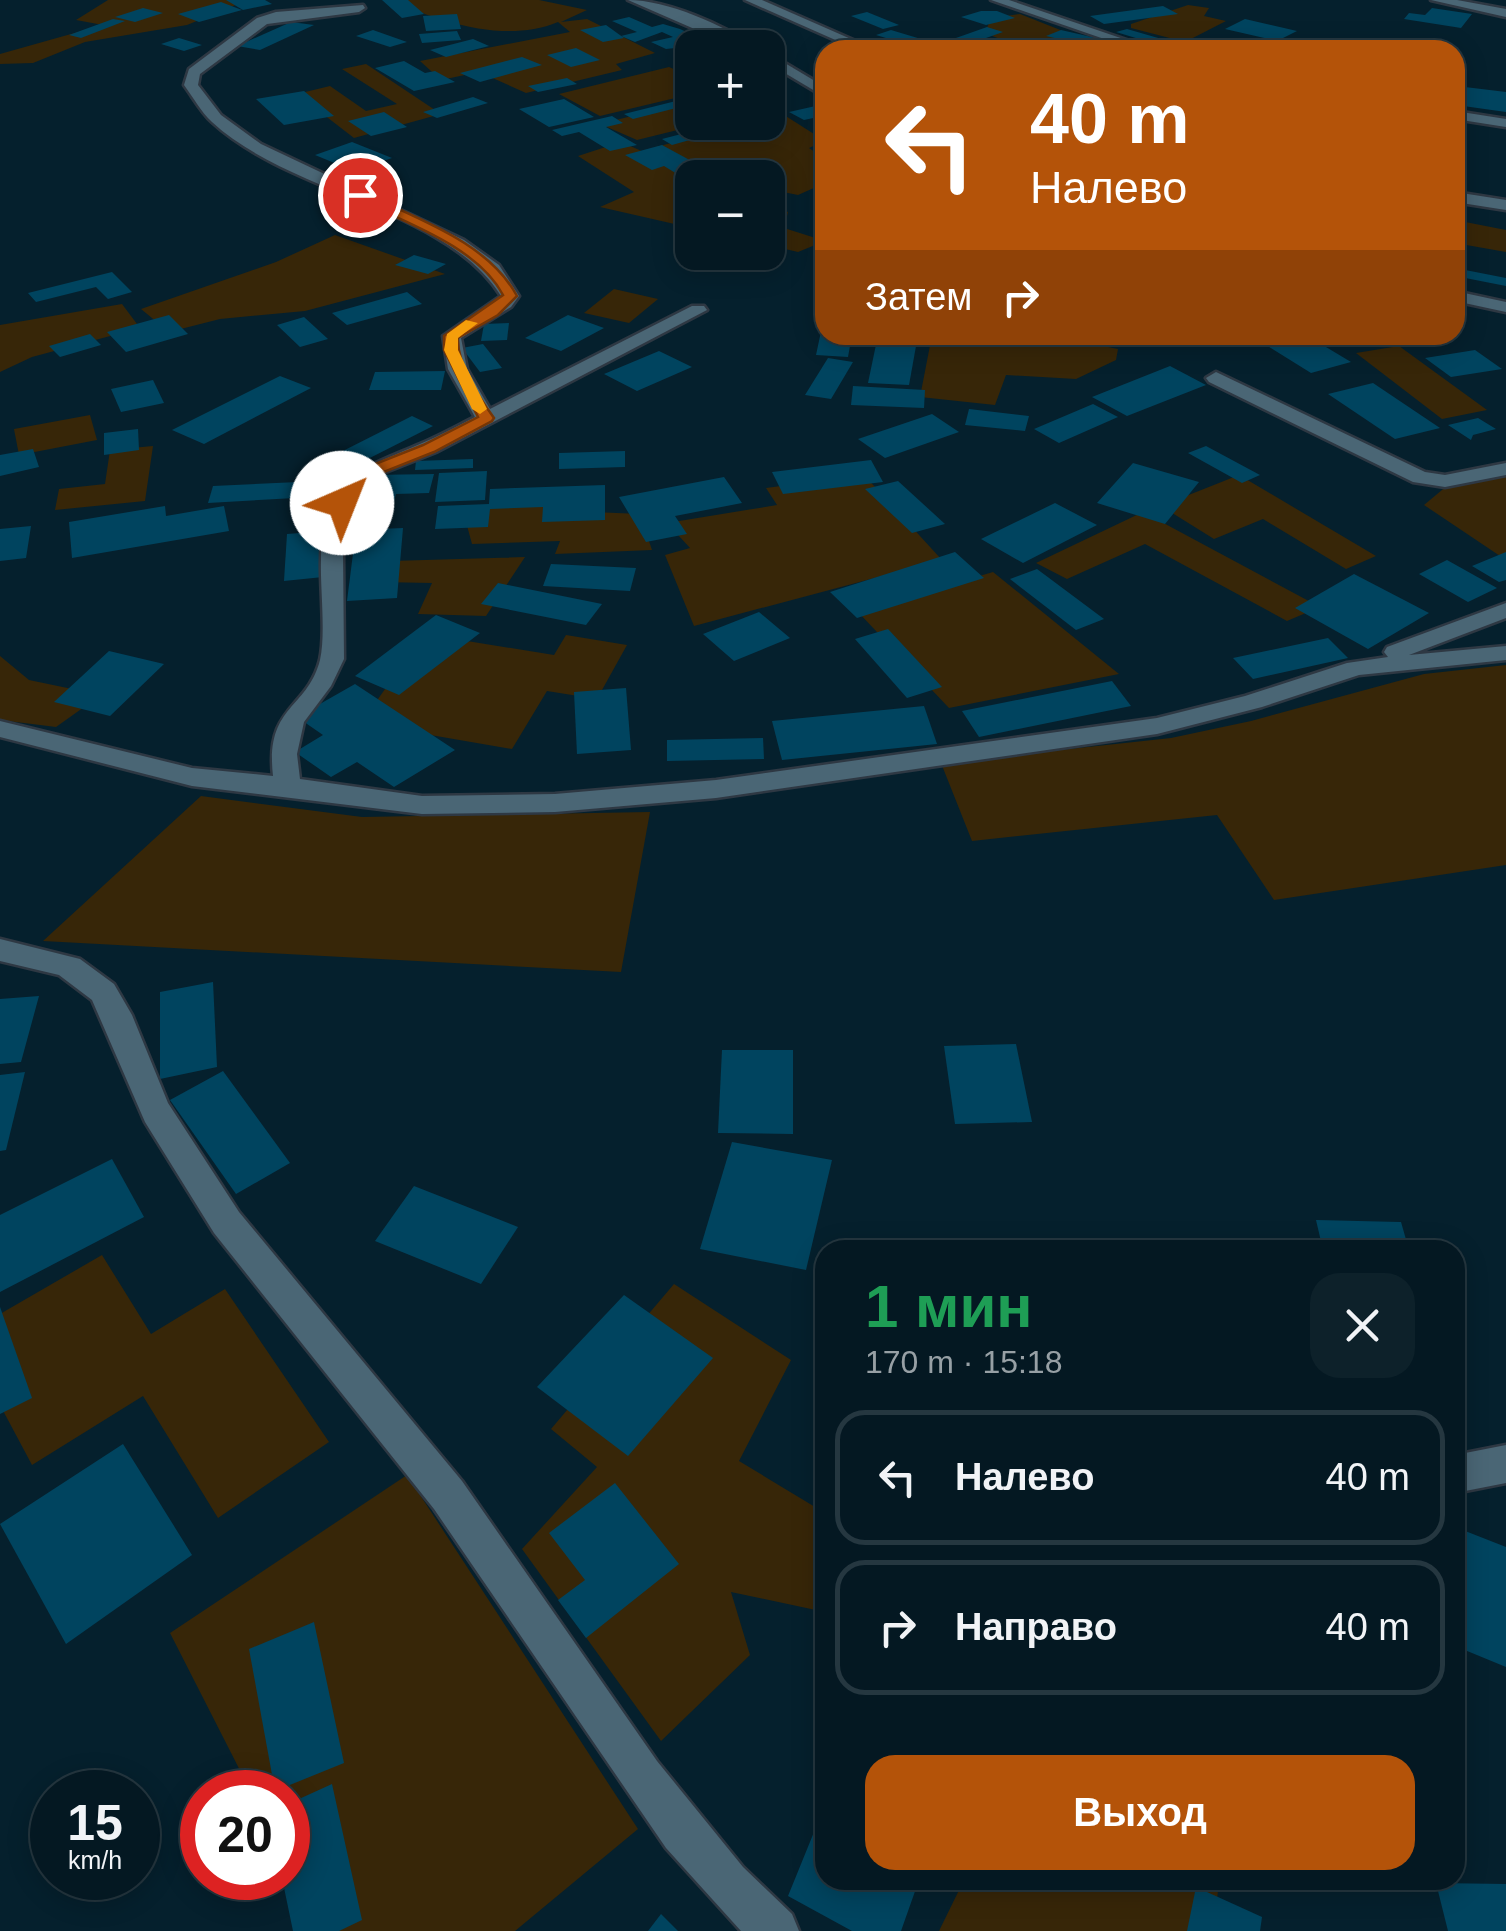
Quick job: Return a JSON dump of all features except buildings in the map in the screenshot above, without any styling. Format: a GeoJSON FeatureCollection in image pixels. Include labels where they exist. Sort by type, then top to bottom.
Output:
{"type":"FeatureCollection","features":[{"type":"Feature","properties":{"kind":"street"},"geometry":{"type":"LineString","coordinates":[[634,0],[674,12],[712,30]]}},
{"type":"Feature","properties":{"kind":"street"},"geometry":{"type":"LineString","coordinates":[[751,0],[845,40]]}},
{"type":"Feature","properties":{"kind":"street"},"geometry":{"type":"LineString","coordinates":[[996,0],[1118,40]]}},
{"type":"Feature","properties":{"kind":"street"},"geometry":{"type":"LineString","coordinates":[[1437,0],[1506,13]]}},
{"type":"Feature","properties":{"kind":"street"},"geometry":{"type":"LineString","coordinates":[[357,10],[307,10],[262,21],[194,72],[191,85],[206,112],[256,148],[451,241],[500,276],[510,296],[505,303],[452,336],[451,350],[486,418]]}},
{"type":"Feature","properties":{"kind":"street"},"geometry":{"type":"LineString","coordinates":[[785,68],[815,87]]}},
{"type":"Feature","properties":{"kind":"street"},"geometry":{"type":"LineString","coordinates":[[1465,117],[1506,123]]}},
{"type":"Feature","properties":{"kind":"street"},"geometry":{"type":"LineString","coordinates":[[1465,199],[1506,205]]}},
{"type":"Feature","properties":{"kind":"street"},"geometry":{"type":"LineString","coordinates":[[1465,298],[1506,307]]}},
{"type":"Feature","properties":{"kind":"street"},"geometry":{"type":"LineString","coordinates":[[288,786],[284,754],[291,722],[319,686],[332,659],[332,552],[342,503],[366,474],[429,448],[698,310]]}},
{"type":"Feature","properties":{"kind":"street"},"geometry":{"type":"LineString","coordinates":[[1216,378],[1420,478],[1445,481],[1506,469]]}},
{"type":"Feature","properties":{"kind":"street"},"geometry":{"type":"LineString","coordinates":[[0,729],[192,777],[422,805],[555,803],[716,789],[1157,726],[1253,702],[1356,668],[1506,610]]}},
{"type":"Feature","properties":{"kind":"street"},"geometry":{"type":"LineString","coordinates":[[1356,668],[1506,653]]}},
{"type":"Feature","properties":{"kind":"street"},"geometry":{"type":"LineString","coordinates":[[0,950],[60,963],[87,976],[102,992],[118,1019],[144,1089],[198,1181],[294,1312],[448,1496],[673,1819],[775,1931]]}},
{"type":"Feature","properties":{"kind":"street"},"geometry":{"type":"LineString","coordinates":[[1465,1472],[1506,1464]]}},
{"type":"Feature","properties":{"kind":"shaded area"},"geometry":{"type":"Polygon","coordinates":[[[108,0],[248,0],[187,25],[85,42],[33,63],[0,64],[0,54],[103,25],[76,20],[108,0]]]}},
{"type":"Feature","properties":{"kind":"shaded area"},"geometry":{"type":"Polygon","coordinates":[[[390,0],[539,0],[587,10],[561,22],[587,19],[655,53],[616,64],[622,70],[526,93],[479,72],[441,80],[420,61],[570,32],[558,22],[516,31],[473,28],[390,0]]]}},
{"type":"Feature","properties":{"kind":"shaded area"},"geometry":{"type":"Polygon","coordinates":[[[1188,5],[1209,8],[1204,16],[1226,21],[1189,40],[1131,28],[1131,24],[1188,5]]]}},
{"type":"Feature","properties":{"kind":"shaded area"},"geometry":{"type":"Polygon","coordinates":[[[1020,14],[1078,37],[1002,40],[985,33],[991,18],[1020,14]]]}},
{"type":"Feature","properties":{"kind":"shaded area"},"geometry":{"type":"Polygon","coordinates":[[[366,64],[441,114],[354,138],[297,94],[330,86],[366,111],[397,104],[342,69],[366,64]]]}},
{"type":"Feature","properties":{"kind":"shaded area"},"geometry":{"type":"Polygon","coordinates":[[[669,67],[675,70],[675,98],[600,116],[559,94],[669,67]]]}},
{"type":"Feature","properties":{"kind":"shaded area"},"geometry":{"type":"Polygon","coordinates":[[[675,105],[675,131],[637,140],[600,124],[675,105]]]}},
{"type":"Feature","properties":{"kind":"shaded area"},"geometry":{"type":"Polygon","coordinates":[[[785,116],[815,135],[815,145],[809,148],[815,152],[815,187],[798,195],[785,192],[785,160],[687,160],[656,147],[682,140],[785,140],[785,116]]]}},
{"type":"Feature","properties":{"kind":"shaded area"},"geometry":{"type":"Polygon","coordinates":[[[621,142],[675,166],[675,224],[600,207],[634,192],[578,156],[621,142]]]}},
{"type":"Feature","properties":{"kind":"shaded area"},"geometry":{"type":"Polygon","coordinates":[[[1465,222],[1506,230],[1506,252],[1465,245],[1465,222]]]}},
{"type":"Feature","properties":{"kind":"shaded area"},"geometry":{"type":"Polygon","coordinates":[[[785,228],[815,238],[815,245],[798,252],[785,249],[785,228]]]}},
{"type":"Feature","properties":{"kind":"shaded area"},"geometry":{"type":"Polygon","coordinates":[[[335,235],[445,274],[305,311],[220,319],[169,332],[141,309],[276,262],[335,235]]]}},
{"type":"Feature","properties":{"kind":"shaded area"},"geometry":{"type":"Polygon","coordinates":[[[614,289],[658,299],[629,323],[584,313],[614,289]]]}},
{"type":"Feature","properties":{"kind":"shaded area"},"geometry":{"type":"Polygon","coordinates":[[[122,304],[140,328],[32,357],[0,372],[0,325],[122,304]]]}},
{"type":"Feature","properties":{"kind":"shaded area"},"geometry":{"type":"Polygon","coordinates":[[[930,345],[1098,345],[1118,349],[1116,360],[1076,379],[1006,375],[995,405],[920,397],[930,345]]]}},
{"type":"Feature","properties":{"kind":"shaded area"},"geometry":{"type":"Polygon","coordinates":[[[1399,346],[1487,410],[1442,419],[1356,353],[1399,346]]]}},
{"type":"Feature","properties":{"kind":"shaded area"},"geometry":{"type":"Polygon","coordinates":[[[90,415],[97,440],[19,455],[14,429],[90,415]]]}},
{"type":"Feature","properties":{"kind":"shaded area"},"geometry":{"type":"Polygon","coordinates":[[[153,446],[145,501],[55,510],[59,489],[105,484],[110,450],[153,446]]]}},
{"type":"Feature","properties":{"kind":"shaded area"},"geometry":{"type":"Polygon","coordinates":[[[1506,474],[1506,560],[1424,505],[1448,485],[1506,474]]]}},
{"type":"Feature","properties":{"kind":"shaded area"},"geometry":{"type":"Polygon","coordinates":[[[864,475],[942,560],[694,626],[665,555],[690,548],[667,523],[777,505],[766,488],[864,475]]]}},
{"type":"Feature","properties":{"kind":"shaded area"},"geometry":{"type":"Polygon","coordinates":[[[1239,475],[1376,556],[1346,569],[1263,519],[1214,539],[1161,506],[1239,475]]]}},
{"type":"Feature","properties":{"kind":"shaded area"},"geometry":{"type":"Polygon","coordinates":[[[553,496],[570,511],[640,514],[652,550],[555,554],[560,541],[472,544],[463,511],[553,496]]]}},
{"type":"Feature","properties":{"kind":"shaded area"},"geometry":{"type":"Polygon","coordinates":[[[1143,512],[1320,607],[1287,621],[1145,544],[1067,579],[1036,563],[1143,512]]]}},
{"type":"Feature","properties":{"kind":"shaded area"},"geometry":{"type":"Polygon","coordinates":[[[525,557],[486,616],[418,614],[432,583],[379,582],[391,561],[525,557]]]}},
{"type":"Feature","properties":{"kind":"shaded area"},"geometry":{"type":"Polygon","coordinates":[[[993,572],[1119,674],[949,708],[858,612],[993,572]]]}},
{"type":"Feature","properties":{"kind":"shaded area"},"geometry":{"type":"Polygon","coordinates":[[[424,634],[554,655],[566,635],[627,645],[597,699],[547,691],[512,749],[361,723],[424,634]]]}},
{"type":"Feature","properties":{"kind":"shaded area"},"geometry":{"type":"Polygon","coordinates":[[[0,656],[29,680],[101,695],[56,727],[0,720],[0,656]]]}},
{"type":"Feature","properties":{"kind":"shaded area"},"geometry":{"type":"Polygon","coordinates":[[[1506,665],[1506,865],[1274,900],[1217,815],[972,841],[941,763],[1171,738],[1251,721],[1424,674],[1506,665]]]}},
{"type":"Feature","properties":{"kind":"shaded area"},"geometry":{"type":"Polygon","coordinates":[[[201,796],[362,817],[650,812],[621,972],[43,941],[201,796]]]}},
{"type":"Feature","properties":{"kind":"shaded area"},"geometry":{"type":"Polygon","coordinates":[[[102,1255],[151,1334],[225,1289],[329,1442],[218,1518],[143,1396],[32,1465],[0,1405],[0,1314],[102,1255]]]}},
{"type":"Feature","properties":{"kind":"shaded area"},"geometry":{"type":"Polygon","coordinates":[[[674,1284],[791,1360],[739,1461],[815,1507],[815,1610],[731,1592],[750,1655],[661,1741],[522,1549],[597,1467],[551,1429],[674,1284]]]}},
{"type":"Feature","properties":{"kind":"shaded area"},"geometry":{"type":"Polygon","coordinates":[[[407,1475],[638,1829],[515,1931],[321,1931],[306,1900],[310,1900],[310,1770],[240,1770],[170,1633],[407,1475]]]}},
{"type":"Feature","properties":{"kind":"shaded area"},"geometry":{"type":"Polygon","coordinates":[[[959,1890],[1218,1890],[1214,1931],[939,1931],[959,1890]]]}},
{"type":"Feature","properties":{"kind":"slow traffic"},"geometry":{"type":"LineString","coordinates":[[471,323],[452,336],[451,350],[480,409]]}},
{"type":"Feature","properties":{"kind":"route"},"geometry":{"type":"LineString","coordinates":[[342,503],[366,474],[429,448],[486,418],[451,350],[452,336],[493,312],[510,296],[500,276],[484,263],[451,241],[360,195]]}}]}
